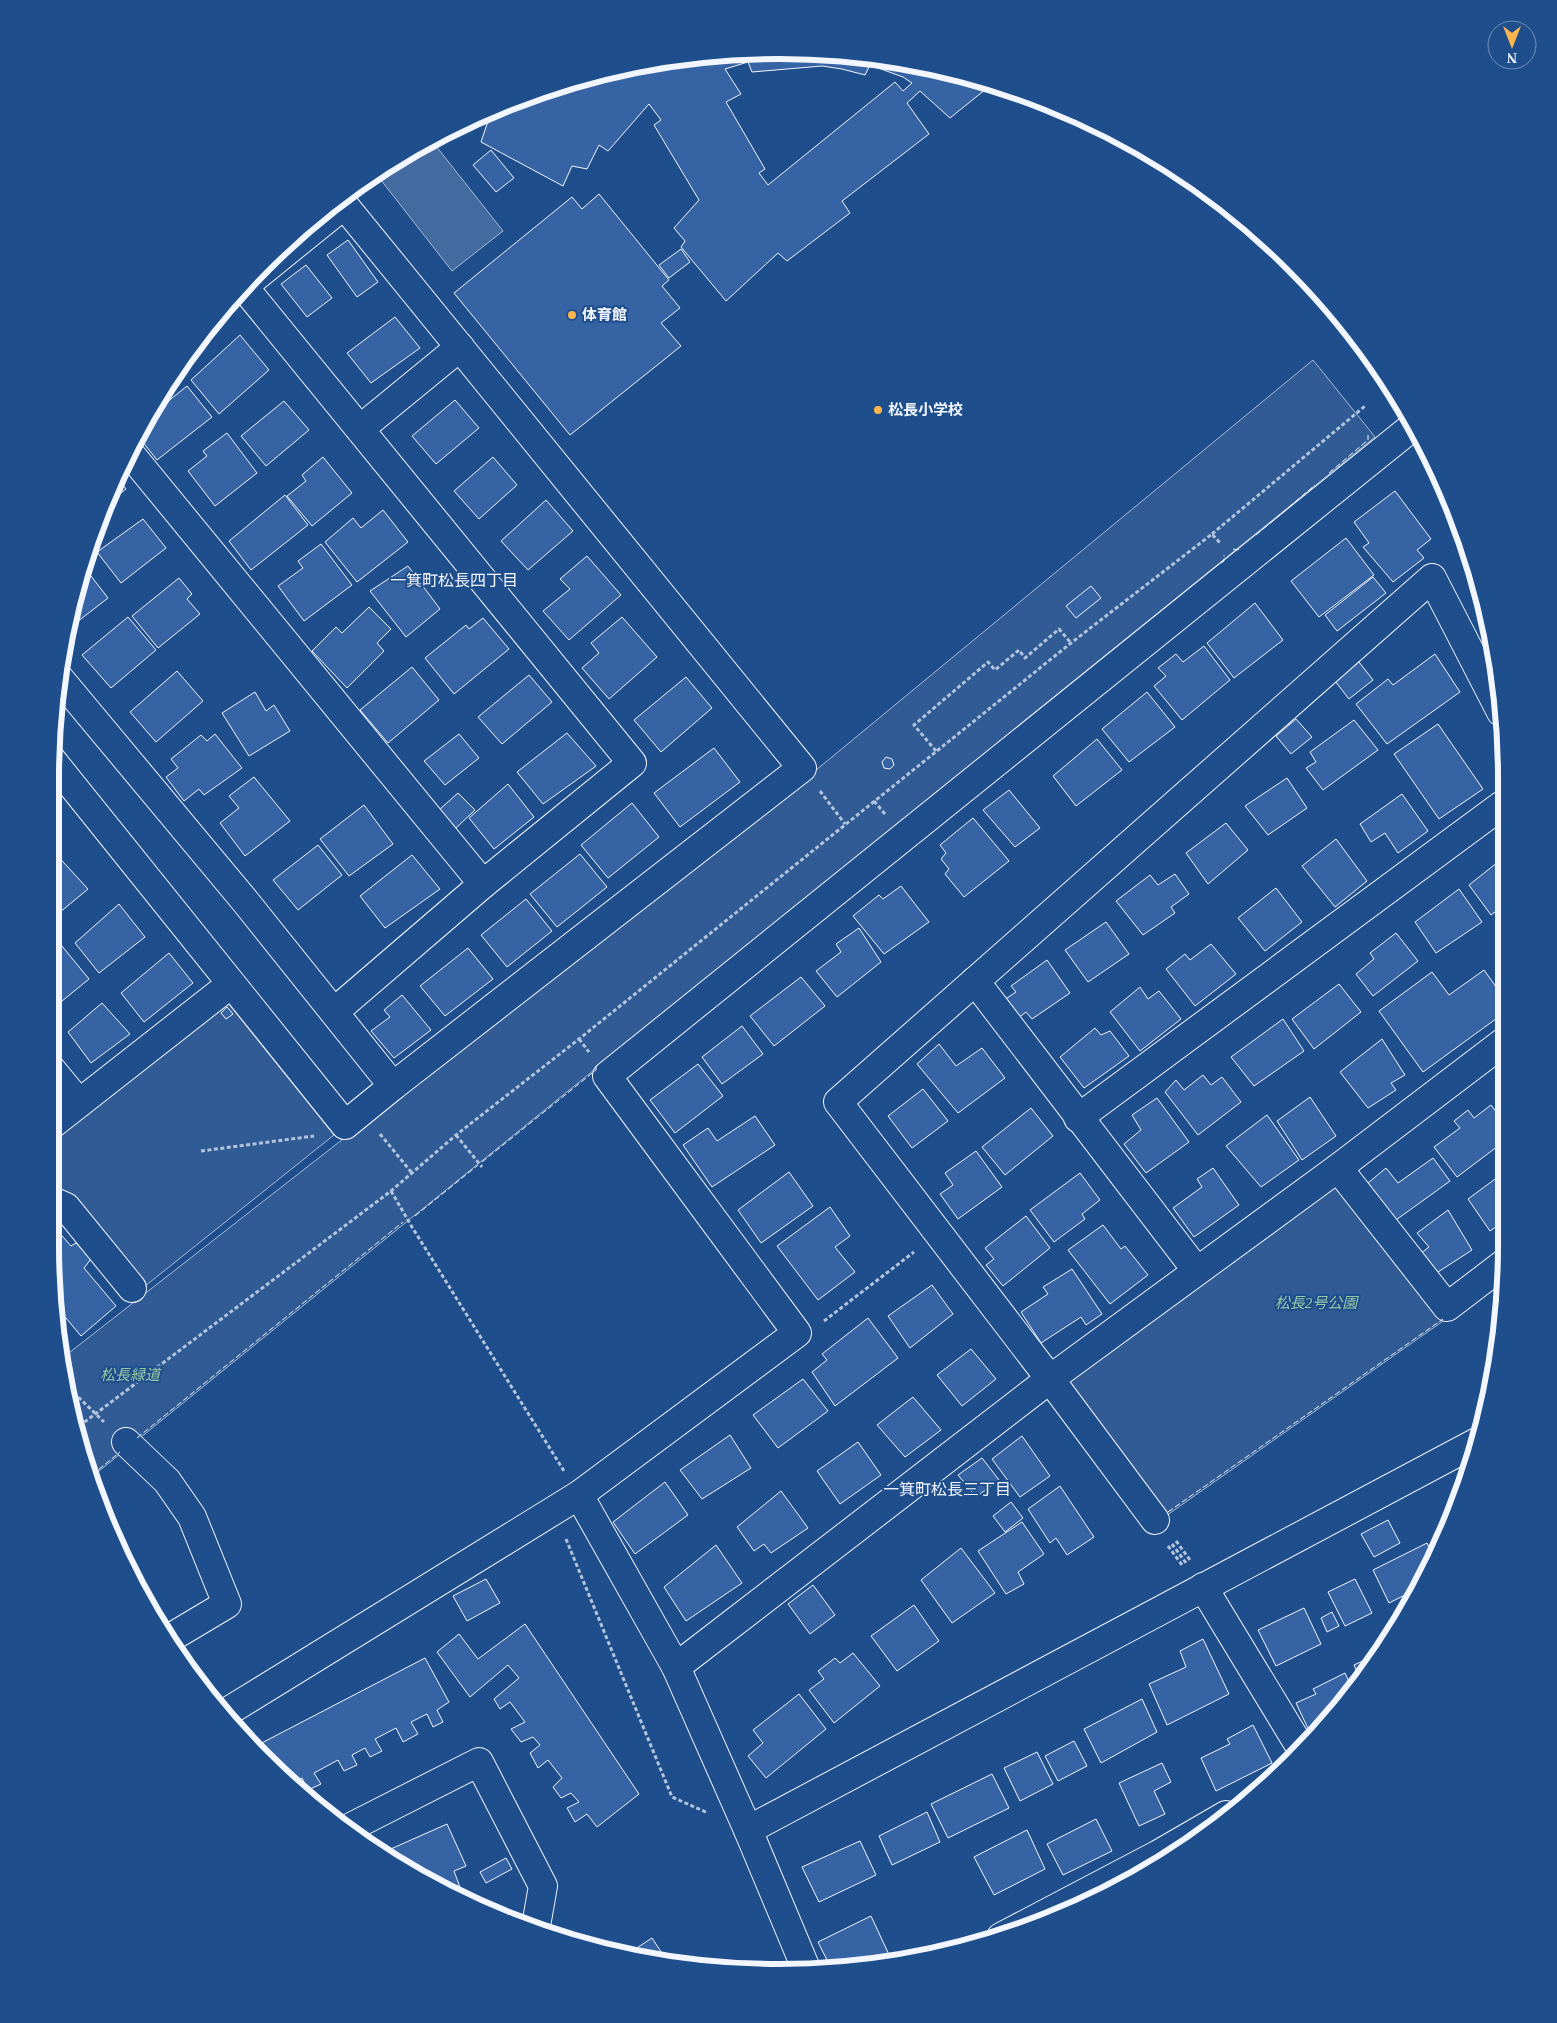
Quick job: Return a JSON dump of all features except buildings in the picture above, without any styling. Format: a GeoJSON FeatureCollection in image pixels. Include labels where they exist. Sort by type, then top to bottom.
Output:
{"type":"FeatureCollection","features":[{"type":"Feature","properties":{"kind":"street"},"geometry":{"type":"LineString","coordinates":[[59,768],[231,984],[352,1118],[802,768],[344,204]]}},
{"type":"Feature","properties":{"kind":"street"},"geometry":{"type":"LineString","coordinates":[[249,292],[632,763],[483,884],[334,1012]]}},
{"type":"Feature","properties":{"kind":"street"},"geometry":{"type":"LineString","coordinates":[[360,429],[460,347]]}},
{"type":"Feature","properties":{"kind":"street"},"geometry":{"type":"LineString","coordinates":[[230,1710],[579,1495],[796,1332],[607,1076],[1408,430]]}},
{"type":"Feature","properties":{"kind":"street"},"geometry":{"type":"LineString","coordinates":[[134,458],[483,884]]}},
{"type":"Feature","properties":{"kind":"street"},"geometry":{"type":"LineString","coordinates":[[1155,1520],[1050,1379],[838,1102],[1432,578],[1493,697]]}},
{"type":"Feature","properties":{"kind":"street"},"geometry":{"type":"LineString","coordinates":[[65,684],[393,1086]]}},
{"type":"Feature","properties":{"kind":"street"},"geometry":{"type":"LineString","coordinates":[[1078,1118],[1498,808]]}},
{"type":"Feature","properties":{"kind":"street"},"geometry":{"type":"LineString","coordinates":[[975,981],[1197,1271]]}},
{"type":"Feature","properties":{"kind":"street"},"geometry":{"type":"LineString","coordinates":[[59,1119],[231,984]]}},
{"type":"Feature","properties":{"kind":"street"},"geometry":{"type":"LineString","coordinates":[[676,1667],[1050,1379],[1338,1168],[1498,1046]]}},
{"type":"Feature","properties":{"kind":"street"},"geometry":{"type":"LineString","coordinates":[[59,1080],[79,1103]]}},
{"type":"Feature","properties":{"kind":"street"},"geometry":{"type":"LineString","coordinates":[[1338,1168],[1447,1307],[1498,1268]]}},
{"type":"Feature","properties":{"kind":"street"},"geometry":{"type":"LineString","coordinates":[[59,1204],[66,1207],[132,1288]]}},
{"type":"Feature","properties":{"kind":"street"},"geometry":{"type":"LineString","coordinates":[[126,1442],[167,1481],[192,1517],[227,1604],[175,1635]]}},
{"type":"Feature","properties":{"kind":"street"},"geometry":{"type":"LineString","coordinates":[[746,1826],[1193,1572],[1470,1445]]}},
{"type":"Feature","properties":{"kind":"street"},"geometry":{"type":"LineString","coordinates":[[579,1495],[676,1667],[804,1963]]}},
{"type":"Feature","properties":{"kind":"street"},"geometry":{"type":"LineString","coordinates":[[1193,1572],[1297,1742]]}},
{"type":"Feature","properties":{"kind":"street"},"geometry":{"type":"LineString","coordinates":[[354,1826],[479,1762],[543,1886],[537,1922]]}},
{"type":"Feature","properties":{"kind":"street"},"geometry":{"type":"LineString","coordinates":[[1071,1901],[1138,1868]]}},
{"type":"Feature","properties":{"kind":"path"},"geometry":{"type":"LineString","coordinates":[[82,1424],[392,1191],[456,1136],[580,1039],[936,751],[1212,534],[1365,406]]}},
{"type":"Feature","properties":{"kind":"path"},"geometry":{"type":"LineString","coordinates":[[1212,534],[1223,547]]}},
{"type":"Feature","properties":{"kind":"path"},"geometry":{"type":"LineString","coordinates":[[936,751],[914,725],[988,662],[995,670],[1019,650],[1025,658],[1059,630],[1071,643]]}},
{"type":"Feature","properties":{"kind":"path"},"geometry":{"type":"LineString","coordinates":[[802,768],[845,824]]}},
{"type":"Feature","properties":{"kind":"path"},"geometry":{"type":"LineString","coordinates":[[874,801],[889,818]]}},
{"type":"Feature","properties":{"kind":"path"},"geometry":{"type":"LineString","coordinates":[[580,1039],[592,1056]]}},
{"type":"Feature","properties":{"kind":"path"},"geometry":{"type":"LineString","coordinates":[[201,1150],[324,1135],[352,1118],[412,1173]]}},
{"type":"Feature","properties":{"kind":"path"},"geometry":{"type":"LineString","coordinates":[[456,1136],[482,1167]]}},
{"type":"Feature","properties":{"kind":"path"},"geometry":{"type":"LineString","coordinates":[[392,1191],[412,1228],[579,1495]]}},
{"type":"Feature","properties":{"kind":"path"},"geometry":{"type":"LineString","coordinates":[[796,1332],[815,1328],[939,1233]]}},
{"type":"Feature","properties":{"kind":"path"},"geometry":{"type":"LineString","coordinates":[[75,1394],[96,1414]]}},
{"type":"Feature","properties":{"kind":"path"},"geometry":{"type":"LineString","coordinates":[[554,1510],[672,1797],[722,1820],[746,1826]]}},
{"type":"Feature","properties":{"kind":"path"},"geometry":{"type":"LineString","coordinates":[[1155,1520],[1193,1572]]}},
{"type":"Feature","properties":{"kind":"shaded area"},"geometry":{"type":"Polygon","coordinates":[[[436,146],[503,231],[452,271],[380,179],[436,146]]]}},
{"type":"Feature","properties":{"kind":"shaded area","name":"松長緑道"},"geometry":{"type":"Polygon","coordinates":[[[1313,360],[1375,437],[96,1473],[83,1431],[68,1354],[821,766],[1313,360]]]}},
{"type":"Feature","properties":{"kind":"shaded area"},"geometry":{"type":"Polygon","coordinates":[[[227,1002],[334,1135],[129,1299],[59,1212],[59,1136],[227,1002]]]}},
{"type":"Feature","properties":{"kind":"shaded area","name":"松長2号公園"},"geometry":{"type":"Polygon","coordinates":[[[1336,1180],[1446,1319],[1163,1518],[1062,1381],[1336,1180]]]}},
{"type":"Feature","properties":{"kind":"fence"},"geometry":{"type":"LineString","coordinates":[[1329,473],[1368,440],[1368,435]]}},
{"type":"Feature","properties":{"kind":"fence"},"geometry":{"type":"LineString","coordinates":[[1256,535],[1315,485]]}},
{"type":"Feature","properties":{"kind":"fence"},"geometry":{"type":"LineString","coordinates":[[1233,549],[1238,550],[1241,548]]}},
{"type":"Feature","properties":{"kind":"fence"},"geometry":{"type":"LineString","coordinates":[[1221,563],[1224,561],[1224,555]]}},
{"type":"Feature","properties":{"kind":"fence"},"geometry":{"type":"LineString","coordinates":[[482,1162],[596,1070],[596,1065]]}},
{"type":"Feature","properties":{"kind":"fence"},"geometry":{"type":"LineString","coordinates":[[415,1216],[478,1165]]}},
{"type":"Feature","properties":{"kind":"fence"},"geometry":{"type":"LineString","coordinates":[[137,1438],[403,1222]]}},
{"type":"Feature","properties":{"kind":"fence"},"geometry":{"type":"LineString","coordinates":[[1168,1512],[1443,1319]]}},
{"type":"Feature","properties":{"kind":"fence"},"geometry":{"type":"LineString","coordinates":[[96,1472],[120,1452]]}},
{"type":"Feature","properties":{"kind":"place","name":"体育館"},"geometry":{"type":"Point","coordinates":[572,315]}},
{"type":"Feature","properties":{"kind":"place","name":"松長小学校"},"geometry":{"type":"Point","coordinates":[878,410]}},
{"type":"Feature","properties":{"kind":"district","name":"一箕町松長四丁目"},"geometry":{"type":"Point","coordinates":[454,580]}},
{"type":"Feature","properties":{"kind":"district","name":"一箕町松長三丁目"},"geometry":{"type":"Point","coordinates":[947,1489]}}]}
